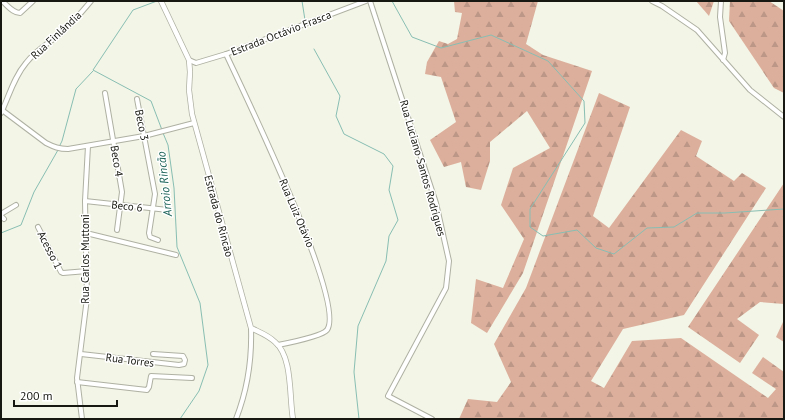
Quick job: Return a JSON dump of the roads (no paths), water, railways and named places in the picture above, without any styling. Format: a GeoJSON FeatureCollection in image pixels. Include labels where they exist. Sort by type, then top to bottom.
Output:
{"type":"FeatureCollection","features":[{"type":"Feature","properties":{"kind":"street"},"geometry":{"type":"LineString","coordinates":[[2,1],[14,12],[18,13],[20,13],[33,1]]}},
{"type":"Feature","properties":{"kind":"street","name":"Rua Finlândia"},"geometry":{"type":"LineString","coordinates":[[2,111],[11,87],[25,64],[40,48],[59,35],[91,1]]}},
{"type":"Feature","properties":{"kind":"street","name":"Estrada do Rincão"},"geometry":{"type":"LineString","coordinates":[[161,1],[189,60],[189,90],[194,123],[251,328]]}},
{"type":"Feature","properties":{"kind":"street","name":"Estrada Octávio Frasca"},"geometry":{"type":"LineString","coordinates":[[196,63],[226,54],[363,1]]}},
{"type":"Feature","properties":{"kind":"street","name":"Rua Luciano Santos Rodrigues"},"geometry":{"type":"LineString","coordinates":[[370,1],[436,203],[449,261],[446,288],[388,396],[432,419]]}},
{"type":"Feature","properties":{"kind":"street"},"geometry":{"type":"LineString","coordinates":[[652,1],[662,6],[697,30],[750,90],[784,117]]}},
{"type":"Feature","properties":{"kind":"street"},"geometry":{"type":"LineString","coordinates":[[721,1],[720,17],[725,53],[723,60]]}},
{"type":"Feature","properties":{"kind":"street","name":"Rua Luiz Otávio"},"geometry":{"type":"LineString","coordinates":[[226,54],[304,227],[326,292],[330,316],[329,326],[324,333],[278,345]]}},
{"type":"Feature","properties":{"kind":"street"},"geometry":{"type":"LineString","coordinates":[[189,60],[196,63],[190,72]]}},
{"type":"Feature","properties":{"kind":"street","name":"Beco 4"},"geometry":{"type":"LineString","coordinates":[[105,93],[122,192],[117,230]]}},
{"type":"Feature","properties":{"kind":"street","name":"Beco 3"},"geometry":{"type":"LineString","coordinates":[[137,99],[155,194],[149,235],[150,237],[158,240]]}},
{"type":"Feature","properties":{"kind":"street"},"geometry":{"type":"LineString","coordinates":[[2,111],[46,143],[54,148],[61,149],[114,142],[194,123]]}},
{"type":"Feature","properties":{"kind":"street","name":"Rua Carlos Muttoni"},"geometry":{"type":"LineString","coordinates":[[82,419],[77,382],[87,298],[85,201],[88,146]]}},
{"type":"Feature","properties":{"kind":"street","name":"Beco 6"},"geometry":{"type":"LineString","coordinates":[[85,201],[168,210]]}},
{"type":"Feature","properties":{"kind":"street"},"geometry":{"type":"LineString","coordinates":[[2,216],[16,205]]}},
{"type":"Feature","properties":{"kind":"street","name":"Acesso 1"},"geometry":{"type":"LineString","coordinates":[[38,227],[63,274],[87,271]]}},
{"type":"Feature","properties":{"kind":"street"},"geometry":{"type":"LineString","coordinates":[[86,233],[176,254]]}},
{"type":"Feature","properties":{"kind":"street"},"geometry":{"type":"LineString","coordinates":[[236,419],[249,369],[251,328],[269,337],[278,345],[284,356],[288,368],[293,419]]}},
{"type":"Feature","properties":{"kind":"street","name":"Rua Torres"},"geometry":{"type":"LineString","coordinates":[[80,354],[179,365],[184,364],[185,360],[183,356],[153,354]]}},
{"type":"Feature","properties":{"kind":"street"},"geometry":{"type":"LineString","coordinates":[[77,382],[147,390],[152,376],[192,378]]}},
{"type":"Feature","properties":{"kind":"waterway","name":"Arroio Rincão"},"geometry":{"type":"LineString","coordinates":[[157,1],[133,10],[93,70],[151,101],[162,130]]}},
{"type":"Feature","properties":{"kind":"waterway"},"geometry":{"type":"LineString","coordinates":[[302,1],[305,20]]}},
{"type":"Feature","properties":{"kind":"waterway"},"geometry":{"type":"LineString","coordinates":[[392,1],[412,37],[441,48],[491,35],[548,61],[584,101],[585,123],[530,209],[530,227],[543,236],[577,230],[596,248],[614,254],[647,228],[674,227],[697,213],[725,213],[784,209]]}},
{"type":"Feature","properties":{"kind":"waterway"},"geometry":{"type":"LineString","coordinates":[[314,49],[340,96],[336,116],[344,134],[384,154],[393,166],[389,190],[398,220],[389,236],[386,261],[358,326],[354,372],[359,419]]}},
{"type":"Feature","properties":{"kind":"waterway"},"geometry":{"type":"LineString","coordinates":[[59,147],[76,89],[93,71]]}},
{"type":"Feature","properties":{"kind":"waterway","name":"Arroio Rincão"},"geometry":{"type":"LineString","coordinates":[[163,133],[168,145],[174,188],[177,247],[200,303],[208,365],[199,391],[180,419]]}},
{"type":"Feature","properties":{"kind":"waterway"},"geometry":{"type":"LineString","coordinates":[[1,233],[21,225],[34,192],[58,150]]}}]}
